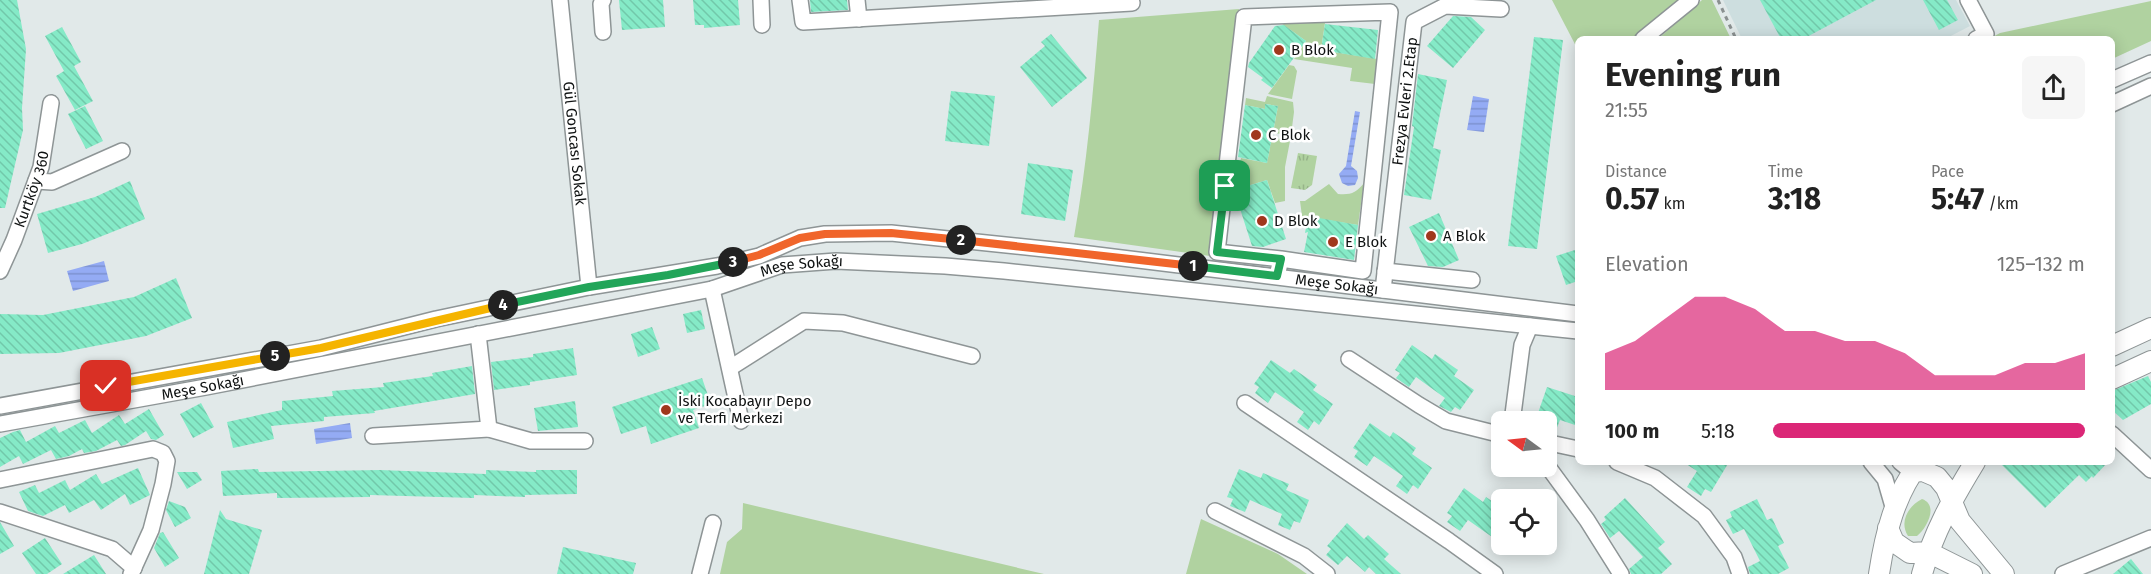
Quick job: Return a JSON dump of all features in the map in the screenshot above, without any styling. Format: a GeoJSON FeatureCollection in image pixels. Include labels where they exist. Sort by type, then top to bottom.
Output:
{"type":"FeatureCollection","features":[{"type":"Feature","properties":{"kind":"main road"},"geometry":{"type":"LineString","coordinates":[[2115,344],[2151,328]]}},
{"type":"Feature","properties":{"kind":"main road"},"geometry":{"type":"LineString","coordinates":[[2115,378],[2151,361]]}},
{"type":"Feature","properties":{"kind":"main road"},"geometry":{"type":"LineString","coordinates":[[1880,574],[1891,519],[1911,465],[1937,477],[1946,488],[1960,521],[2004,574]]}},
{"type":"Feature","properties":{"kind":"main road"},"geometry":{"type":"LineString","coordinates":[[1922,574],[1928,552],[1950,502],[1973,465]]}},
{"type":"Feature","properties":{"kind":"main road"},"geometry":{"type":"LineString","coordinates":[[1891,519],[1894,543],[1910,553],[1928,552],[1972,574]]}},
{"type":"Feature","properties":{"kind":"street","name":"Gül Goncası Sokak"},"geometry":{"type":"LineString","coordinates":[[560,0],[589,287]]}},
{"type":"Feature","properties":{"kind":"street"},"geometry":{"type":"LineString","coordinates":[[603,0],[601,4],[603,32]]}},
{"type":"Feature","properties":{"kind":"street"},"geometry":{"type":"LineString","coordinates":[[760,0],[762,25]]}},
{"type":"Feature","properties":{"kind":"street"},"geometry":{"type":"LineString","coordinates":[[800,0],[803,22],[1132,3],[1131,0]]}},
{"type":"Feature","properties":{"kind":"street"},"geometry":{"type":"LineString","coordinates":[[857,0],[859,19]]}},
{"type":"Feature","properties":{"kind":"street"},"geometry":{"type":"LineString","coordinates":[[1647,36],[1691,0]]}},
{"type":"Feature","properties":{"kind":"street"},"geometry":{"type":"LineString","coordinates":[[1968,0],[1986,34],[1982,36]]}},
{"type":"Feature","properties":{"kind":"street","name":"Frezya Evleri 2.Etap"},"geometry":{"type":"LineString","coordinates":[[1383,290],[1414,22],[1445,6],[1501,9]]}},
{"type":"Feature","properties":{"kind":"street"},"geometry":{"type":"LineString","coordinates":[[1390,12],[1363,271],[1281,259],[1217,252],[1244,17],[1390,12]]}},
{"type":"Feature","properties":{"kind":"street"},"geometry":{"type":"LineString","coordinates":[[2115,79],[2151,63]]}},
{"type":"Feature","properties":{"kind":"street"},"geometry":{"type":"LineString","coordinates":[[2115,103],[2151,86]]}},
{"type":"Feature","properties":{"kind":"street","name":"Kurtköy 360"},"geometry":{"type":"LineString","coordinates":[[0,271],[41,166],[51,103]]}},
{"type":"Feature","properties":{"kind":"street"},"geometry":{"type":"LineString","coordinates":[[36,182],[52,182],[122,151]]}},
{"type":"Feature","properties":{"kind":"street","name":"Meşe Sokağı"},"geometry":{"type":"LineString","coordinates":[[0,406],[321,348],[436,319],[589,287],[734,262],[759,255],[800,238],[866,232],[1073,252],[1575,314]]}},
{"type":"Feature","properties":{"kind":"street"},"geometry":{"type":"LineString","coordinates":[[1277,276],[1281,259]]}},
{"type":"Feature","properties":{"kind":"street","name":"Meşe Sokağı"},"geometry":{"type":"LineString","coordinates":[[0,424],[206,387],[712,289],[782,265],[836,261],[992,270],[1575,331]]}},
{"type":"Feature","properties":{"kind":"street"},"geometry":{"type":"LineString","coordinates":[[1385,271],[1472,280]]}},
{"type":"Feature","properties":{"kind":"street"},"geometry":{"type":"LineString","coordinates":[[712,289],[741,421]]}},
{"type":"Feature","properties":{"kind":"street"},"geometry":{"type":"LineString","coordinates":[[730,368],[804,321],[843,323],[972,356]]}},
{"type":"Feature","properties":{"kind":"street"},"geometry":{"type":"LineString","coordinates":[[1513,411],[1521,352],[1530,326]]}},
{"type":"Feature","properties":{"kind":"street"},"geometry":{"type":"LineString","coordinates":[[478,334],[489,429]]}},
{"type":"Feature","properties":{"kind":"street"},"geometry":{"type":"LineString","coordinates":[[1349,359],[1446,421],[1491,432]]}},
{"type":"Feature","properties":{"kind":"street"},"geometry":{"type":"LineString","coordinates":[[1245,403],[1449,540],[1495,574]]}},
{"type":"Feature","properties":{"kind":"street"},"geometry":{"type":"LineString","coordinates":[[372,436],[489,429],[531,441],[585,441]]}},
{"type":"Feature","properties":{"kind":"street"},"geometry":{"type":"LineString","coordinates":[[2115,437],[2151,470]]}},
{"type":"Feature","properties":{"kind":"street"},"geometry":{"type":"LineString","coordinates":[[1557,444],[1575,448]]}},
{"type":"Feature","properties":{"kind":"street"},"geometry":{"type":"LineString","coordinates":[[0,480],[153,449],[163,453],[167,461],[151,530],[133,571],[112,549],[0,512]]}},
{"type":"Feature","properties":{"kind":"street"},"geometry":{"type":"LineString","coordinates":[[1624,465],[1655,478],[1704,516],[1734,557],[1740,574]]}},
{"type":"Feature","properties":{"kind":"street"},"geometry":{"type":"LineString","coordinates":[[1873,465],[1885,479],[1891,519]]}},
{"type":"Feature","properties":{"kind":"street"},"geometry":{"type":"LineString","coordinates":[[1555,477],[1587,520],[1621,574]]}},
{"type":"Feature","properties":{"kind":"street"},"geometry":{"type":"LineString","coordinates":[[1215,511],[1304,556],[1327,574]]}},
{"type":"Feature","properties":{"kind":"street"},"geometry":{"type":"LineString","coordinates":[[700,574],[713,523]]}},
{"type":"Feature","properties":{"kind":"street"},"geometry":{"type":"LineString","coordinates":[[2063,574],[2151,538]]}},
{"type":"Feature","properties":{"kind":"path"},"geometry":{"type":"LineString","coordinates":[[1718,0],[1735,36]]}},
{"type":"Feature","properties":{"kind":"shaded area"},"geometry":{"type":"Polygon","coordinates":[[[1723,0],[1956,0],[1970,26],[1951,36],[1741,36],[1723,0]]]}},
{"type":"Feature","properties":{"kind":"green space"},"geometry":{"type":"Polygon","coordinates":[[[1552,0],[1681,0],[1639,36],[1575,36],[1575,44],[1552,0]]]}},
{"type":"Feature","properties":{"kind":"green space"},"geometry":{"type":"Polygon","coordinates":[[[1702,0],[1712,0],[1730,36],[1661,36],[1702,0]]]}},
{"type":"Feature","properties":{"kind":"green space"},"geometry":{"type":"Polygon","coordinates":[[[2151,1],[2151,41],[2115,58],[2115,36],[1994,36],[2151,1]]]}},
{"type":"Feature","properties":{"kind":"green space"},"geometry":{"type":"Polygon","coordinates":[[[1239,9],[1210,256],[1074,237],[1086,156],[1099,20],[1239,9]]]}},
{"type":"Feature","properties":{"kind":"green space"},"geometry":{"type":"Polygon","coordinates":[[[1278,21],[1325,23],[1321,50],[1378,59],[1375,84],[1350,81],[1352,68],[1294,59],[1306,41],[1278,21]]]}},
{"type":"Feature","properties":{"kind":"green space"},"geometry":{"type":"Polygon","coordinates":[[[1289,65],[1294,66],[1297,71],[1292,99],[1268,94],[1289,65]]]}},
{"type":"Feature","properties":{"kind":"green space"},"geometry":{"type":"Polygon","coordinates":[[[1267,96],[1293,102],[1291,135],[1273,133],[1278,106],[1266,104],[1265,109],[1245,105],[1246,98],[1265,102],[1267,96]]]}},
{"type":"Feature","properties":{"kind":"green space"},"geometry":{"type":"Polygon","coordinates":[[[1272,137],[1290,141],[1285,167],[1285,201],[1275,203],[1267,180],[1234,190],[1241,158],[1267,163],[1272,137]]]}},
{"type":"Feature","properties":{"kind":"green space"},"geometry":{"type":"Polygon","coordinates":[[[1298,153],[1317,156],[1312,185],[1305,190],[1291,188],[1298,153]]]}},
{"type":"Feature","properties":{"kind":"green space"},"geometry":{"type":"Polygon","coordinates":[[[1364,183],[1358,225],[1302,216],[1300,201],[1305,201],[1329,184],[1338,194],[1350,194],[1364,183]]]}},
{"type":"Feature","properties":{"kind":"green space"},"geometry":{"type":"Polygon","coordinates":[[[1922,499],[1930,506],[1930,517],[1917,536],[1908,536],[1904,525],[1906,515],[1922,499]]]}},
{"type":"Feature","properties":{"kind":"green space"},"geometry":{"type":"Polygon","coordinates":[[[743,503],[1044,574],[720,574],[727,542],[742,529],[743,503]]]}},
{"type":"Feature","properties":{"kind":"green space"},"geometry":{"type":"Polygon","coordinates":[[[1201,519],[1278,554],[1307,574],[1186,574],[1201,519]]]}},
{"type":"Feature","properties":{"kind":"water"},"geometry":{"type":"Polygon","coordinates":[[[1473,96],[1489,99],[1484,132],[1467,130],[1473,96]]]}},
{"type":"Feature","properties":{"kind":"water"},"geometry":{"type":"Polygon","coordinates":[[[1355,111],[1360,112],[1351,166],[1357,171],[1358,178],[1355,185],[1348,186],[1342,183],[1339,174],[1346,166],[1355,111]]]}},
{"type":"Feature","properties":{"kind":"water"},"geometry":{"type":"Polygon","coordinates":[[[104,261],[109,281],[73,291],[67,271],[104,261]]]}},
{"type":"Feature","properties":{"kind":"water"},"geometry":{"type":"Polygon","coordinates":[[[350,423],[352,438],[316,444],[314,429],[350,423]]]}},
{"type":"Feature","properties":{"kind":"building"},"geometry":{"type":"Polygon","coordinates":[[[0,0],[17,0],[26,49],[22,108],[23,130],[5,208],[0,208],[0,0]]]}},
{"type":"Feature","properties":{"kind":"building"},"geometry":{"type":"Polygon","coordinates":[[[619,0],[663,0],[665,27],[622,30],[619,0]]]}},
{"type":"Feature","properties":{"kind":"building"},"geometry":{"type":"Polygon","coordinates":[[[693,0],[738,0],[740,25],[704,28],[704,25],[695,25],[693,0]]]}},
{"type":"Feature","properties":{"kind":"building"},"geometry":{"type":"Polygon","coordinates":[[[810,0],[847,0],[848,10],[811,12],[810,0]]]}},
{"type":"Feature","properties":{"kind":"building"},"geometry":{"type":"Polygon","coordinates":[[[1760,0],[1876,0],[1809,36],[1779,36],[1760,0]]]}},
{"type":"Feature","properties":{"kind":"building"},"geometry":{"type":"Polygon","coordinates":[[[1923,0],[1947,0],[1958,20],[1939,30],[1923,0]]]}},
{"type":"Feature","properties":{"kind":"building"},"geometry":{"type":"Polygon","coordinates":[[[1453,16],[1471,17],[1485,30],[1453,68],[1427,46],[1453,16]]]}},
{"type":"Feature","properties":{"kind":"building"},"geometry":{"type":"Polygon","coordinates":[[[1325,24],[1378,30],[1375,59],[1321,50],[1325,24]]]}},
{"type":"Feature","properties":{"kind":"building","name":"B Blok"},"geometry":{"type":"Polygon","coordinates":[[[1284,25],[1306,41],[1272,88],[1248,67],[1275,26],[1284,25]]]}},
{"type":"Feature","properties":{"kind":"building"},"geometry":{"type":"Polygon","coordinates":[[[62,27],[81,62],[74,66],[93,101],[75,110],[56,76],[64,71],[45,36],[62,27]]]}},
{"type":"Feature","properties":{"kind":"building"},"geometry":{"type":"Polygon","coordinates":[[[1051,34],[1087,78],[1052,107],[1020,67],[1045,46],[1041,42],[1051,34]]]}},
{"type":"Feature","properties":{"kind":"building"},"geometry":{"type":"Polygon","coordinates":[[[1534,37],[1563,40],[1537,249],[1508,246],[1534,37]]]}},
{"type":"Feature","properties":{"kind":"building"},"geometry":{"type":"Polygon","coordinates":[[[1418,74],[1447,80],[1433,148],[1441,150],[1431,200],[1404,195],[1414,127],[1412,126],[1418,74]]]}},
{"type":"Feature","properties":{"kind":"building"},"geometry":{"type":"Polygon","coordinates":[[[951,91],[995,96],[989,146],[945,141],[951,91]]]}},
{"type":"Feature","properties":{"kind":"building","name":"C Blok"},"geometry":{"type":"Polygon","coordinates":[[[1265,104],[1278,106],[1267,163],[1238,157],[1245,105],[1265,109],[1265,104]]]}},
{"type":"Feature","properties":{"kind":"building"},"geometry":{"type":"Polygon","coordinates":[[[85,106],[103,141],[86,149],[68,114],[85,106]]]}},
{"type":"Feature","properties":{"kind":"building"},"geometry":{"type":"Polygon","coordinates":[[[1028,163],[1073,170],[1065,221],[1021,214],[1028,163]]]}},
{"type":"Feature","properties":{"kind":"building","name":"D Blok"},"geometry":{"type":"Polygon","coordinates":[[[1267,180],[1286,239],[1263,247],[1252,246],[1234,190],[1267,180]]]}},
{"type":"Feature","properties":{"kind":"building"},"geometry":{"type":"Polygon","coordinates":[[[130,181],[145,219],[82,244],[48,253],[37,214],[95,197],[130,181]]]}},
{"type":"Feature","properties":{"kind":"building","name":"A Blok"},"geometry":{"type":"Polygon","coordinates":[[[1439,213],[1459,260],[1443,267],[1428,266],[1409,227],[1439,213]]]}},
{"type":"Feature","properties":{"kind":"building","name":"E Blok"},"geometry":{"type":"Polygon","coordinates":[[[1308,216],[1358,225],[1354,260],[1304,252],[1308,216]]]}},
{"type":"Feature","properties":{"kind":"building"},"geometry":{"type":"Polygon","coordinates":[[[1575,250],[1575,282],[1566,285],[1556,256],[1575,250]]]}},
{"type":"Feature","properties":{"kind":"building"},"geometry":{"type":"Polygon","coordinates":[[[176,278],[192,318],[146,336],[59,353],[0,354],[0,314],[43,315],[134,297],[176,278]]]}},
{"type":"Feature","properties":{"kind":"building"},"geometry":{"type":"Polygon","coordinates":[[[701,310],[705,329],[687,333],[683,314],[701,310]]]}},
{"type":"Feature","properties":{"kind":"building"},"geometry":{"type":"Polygon","coordinates":[[[652,327],[660,349],[638,357],[631,334],[652,327]]]}},
{"type":"Feature","properties":{"kind":"building"},"geometry":{"type":"Polygon","coordinates":[[[1412,345],[1432,359],[1435,354],[1458,370],[1454,376],[1474,390],[1460,410],[1455,407],[1451,412],[1439,406],[1445,398],[1416,377],[1409,387],[1396,378],[1400,373],[1395,370],[1412,345]]]}},
{"type":"Feature","properties":{"kind":"building"},"geometry":{"type":"Polygon","coordinates":[[[573,348],[577,375],[494,390],[491,362],[533,357],[533,354],[573,348]]]}},
{"type":"Feature","properties":{"kind":"building"},"geometry":{"type":"Polygon","coordinates":[[[1271,360],[1290,373],[1294,369],[1317,385],[1313,390],[1333,404],[1319,425],[1314,421],[1308,430],[1297,422],[1304,412],[1275,392],[1268,403],[1255,393],[1259,387],[1254,384],[1271,360]]]}},
{"type":"Feature","properties":{"kind":"building"},"geometry":{"type":"Polygon","coordinates":[[[472,366],[475,394],[374,411],[375,413],[324,417],[324,421],[271,426],[274,439],[233,448],[227,422],[282,410],[282,401],[333,396],[332,391],[384,387],[383,383],[433,376],[432,373],[472,366]]]}},
{"type":"Feature","properties":{"kind":"building"},"geometry":{"type":"Polygon","coordinates":[[[2148,376],[2151,382],[2151,404],[2123,420],[2115,413],[2115,390],[2148,376]]]}},
{"type":"Feature","properties":{"kind":"building"},"geometry":{"type":"Polygon","coordinates":[[[702,378],[711,404],[693,410],[699,428],[651,444],[646,426],[621,434],[612,407],[702,378]]]}},
{"type":"Feature","properties":{"kind":"building"},"geometry":{"type":"Polygon","coordinates":[[[1547,387],[1575,396],[1575,425],[1560,420],[1557,428],[1557,411],[1539,411],[1547,387]]]}},
{"type":"Feature","properties":{"kind":"building"},"geometry":{"type":"Polygon","coordinates":[[[575,401],[578,427],[538,431],[534,408],[575,401]]]}},
{"type":"Feature","properties":{"kind":"building"},"geometry":{"type":"Polygon","coordinates":[[[201,403],[214,427],[193,438],[180,414],[201,403]]]}},
{"type":"Feature","properties":{"kind":"building"},"geometry":{"type":"Polygon","coordinates":[[[149,409],[164,435],[156,440],[151,439],[146,431],[121,446],[117,440],[96,451],[84,453],[82,449],[69,456],[56,459],[51,450],[23,464],[19,456],[0,467],[0,438],[13,432],[20,430],[26,442],[55,426],[59,433],[85,420],[92,433],[119,415],[125,424],[149,409]]]}},
{"type":"Feature","properties":{"kind":"building"},"geometry":{"type":"Polygon","coordinates":[[[1370,423],[1390,437],[1393,432],[1416,448],[1412,454],[1432,468],[1418,489],[1413,485],[1407,494],[1396,486],[1403,476],[1374,456],[1367,466],[1354,457],[1358,451],[1353,448],[1370,423]]]}},
{"type":"Feature","properties":{"kind":"building"},"geometry":{"type":"Polygon","coordinates":[[[1688,465],[1727,465],[1711,492],[1705,489],[1701,496],[1687,487],[1697,471],[1688,465]]]}},
{"type":"Feature","properties":{"kind":"building"},"geometry":{"type":"Polygon","coordinates":[[[2002,465],[2105,465],[2086,482],[2079,475],[2045,508],[2002,465]]]}},
{"type":"Feature","properties":{"kind":"building"},"geometry":{"type":"Polygon","coordinates":[[[138,468],[150,495],[130,505],[125,494],[101,510],[94,500],[69,513],[65,505],[43,516],[28,511],[19,492],[35,485],[39,493],[65,480],[70,490],[96,474],[102,484],[138,468]]]}},
{"type":"Feature","properties":{"kind":"building"},"geometry":{"type":"Polygon","coordinates":[[[258,469],[259,472],[380,470],[486,474],[486,470],[536,472],[536,470],[577,470],[577,494],[525,495],[525,497],[474,495],[474,498],[370,495],[370,497],[277,498],[277,493],[223,496],[221,471],[258,469]]]}},
{"type":"Feature","properties":{"kind":"building"},"geometry":{"type":"Polygon","coordinates":[[[1239,469],[1261,478],[1263,473],[1289,484],[1286,490],[1309,500],[1300,523],[1294,521],[1290,530],[1278,525],[1282,514],[1250,500],[1245,512],[1230,506],[1233,499],[1227,497],[1239,469]]]}},
{"type":"Feature","properties":{"kind":"building"},"geometry":{"type":"Polygon","coordinates":[[[177,472],[197,472],[202,480],[187,489],[177,472]]]}},
{"type":"Feature","properties":{"kind":"building"},"geometry":{"type":"Polygon","coordinates":[[[1464,488],[1483,502],[1486,497],[1491,500],[1491,536],[1468,520],[1460,531],[1447,522],[1452,516],[1447,513],[1464,488]]]}},
{"type":"Feature","properties":{"kind":"building"},"geometry":{"type":"Polygon","coordinates":[[[1625,498],[1665,542],[1658,548],[1672,564],[1661,574],[1631,574],[1629,569],[1643,557],[1619,531],[1610,538],[1601,524],[1606,520],[1604,517],[1625,498]]]}},
{"type":"Feature","properties":{"kind":"building"},"geometry":{"type":"Polygon","coordinates":[[[1757,499],[1767,520],[1772,518],[1784,543],[1778,546],[1789,568],[1778,574],[1750,574],[1748,567],[1760,561],[1744,529],[1733,534],[1726,520],[1732,517],[1730,512],[1757,499]]]}},
{"type":"Feature","properties":{"kind":"building"},"geometry":{"type":"Polygon","coordinates":[[[169,501],[185,507],[191,518],[175,527],[166,510],[169,501]]]}},
{"type":"Feature","properties":{"kind":"building"},"geometry":{"type":"Polygon","coordinates":[[[220,510],[226,519],[262,530],[249,574],[204,574],[220,510]]]}},
{"type":"Feature","properties":{"kind":"building"},"geometry":{"type":"Polygon","coordinates":[[[0,522],[14,546],[0,554],[0,522]]]}},
{"type":"Feature","properties":{"kind":"building"},"geometry":{"type":"Polygon","coordinates":[[[1347,523],[1364,539],[1368,535],[1389,554],[1384,559],[1401,574],[1376,574],[1369,567],[1365,572],[1347,556],[1338,565],[1326,555],[1331,549],[1327,546],[1347,523]]]}},
{"type":"Feature","properties":{"kind":"building"},"geometry":{"type":"Polygon","coordinates":[[[163,532],[179,558],[165,567],[154,548],[160,533],[163,532]]]}},
{"type":"Feature","properties":{"kind":"building"},"geometry":{"type":"Polygon","coordinates":[[[45,538],[62,564],[47,574],[36,574],[22,553],[45,538]]]}},
{"type":"Feature","properties":{"kind":"building"},"geometry":{"type":"Polygon","coordinates":[[[563,547],[636,563],[633,574],[557,574],[563,547]]]}},
{"type":"Feature","properties":{"kind":"building"},"geometry":{"type":"Polygon","coordinates":[[[94,555],[106,574],[63,574],[94,555]]]}},
{"type":"Feature","properties":{"kind":"building"},"geometry":{"type":"Polygon","coordinates":[[[2131,559],[2143,574],[2113,574],[2131,559]]]}},
{"type":"Feature","properties":{"kind":"place","name":"B Blok"},"geometry":{"type":"Point","coordinates":[1279,50]}},
{"type":"Feature","properties":{"kind":"place","name":"C Blok"},"geometry":{"type":"Point","coordinates":[1256,135]}},
{"type":"Feature","properties":{"kind":"place","name":"D Blok"},"geometry":{"type":"Point","coordinates":[1262,221]}},
{"type":"Feature","properties":{"kind":"place","name":"A Blok"},"geometry":{"type":"Point","coordinates":[1431,236]}},
{"type":"Feature","properties":{"kind":"place","name":"E Blok"},"geometry":{"type":"Point","coordinates":[1333,242]}},
{"type":"Feature","properties":{"kind":"place","name":"İski Kocabayır Depo ve Terfi Merkezi"},"geometry":{"type":"Point","coordinates":[666,410]}},
{"type":"Feature","properties":{"kind":"route"},"geometry":{"type":"LineString","coordinates":[[106,386],[321,348],[436,319],[589,287],[717,266],[759,255],[800,238],[825,234],[891,233],[1277,276],[1281,259],[1217,252],[1225,186]]}}]}
